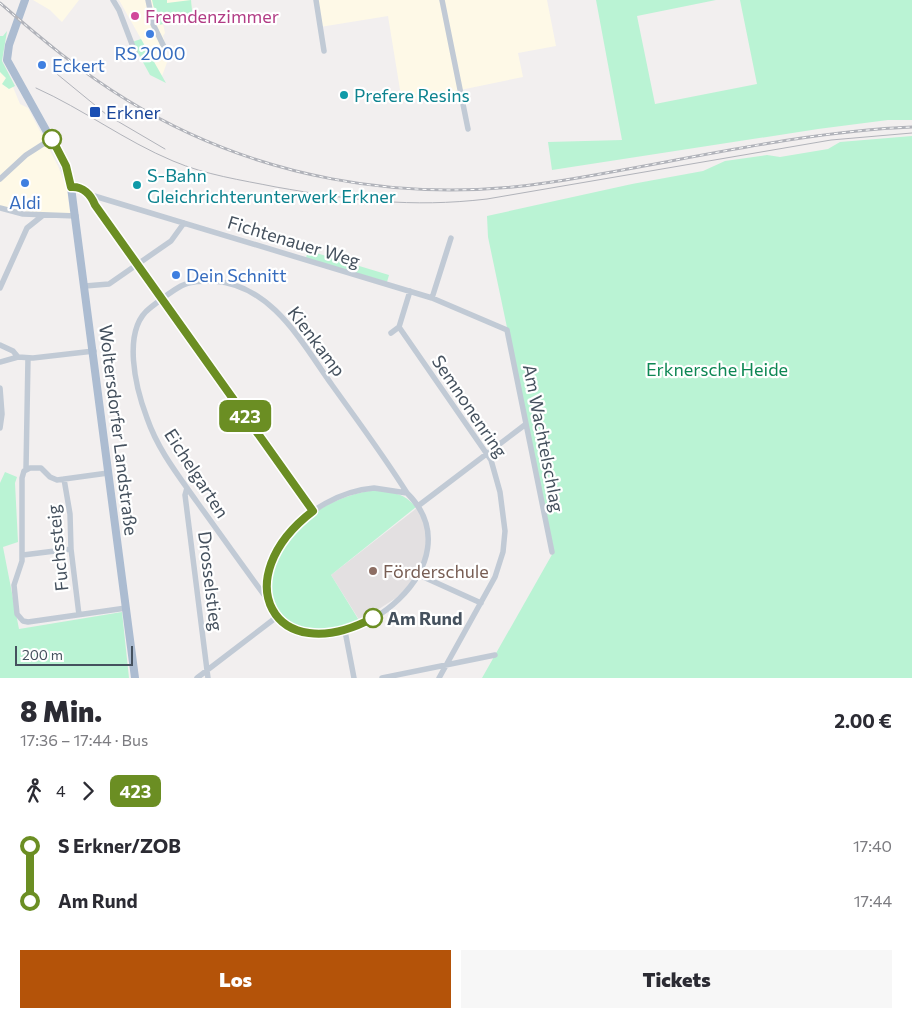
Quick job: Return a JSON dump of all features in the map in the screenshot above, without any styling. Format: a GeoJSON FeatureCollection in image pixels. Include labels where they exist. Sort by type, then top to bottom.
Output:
{"type":"FeatureCollection","features":[{"type":"Feature","properties":{"kind":"main road","name":"Woltersdorfer Landstraße"},"geometry":{"type":"LineString","coordinates":[[25,0],[9,45],[7,60],[66,166],[71,187],[86,286],[135,678]]}},
{"type":"Feature","properties":{"kind":"street"},"geometry":{"type":"LineString","coordinates":[[112,0],[119,10],[135,52]]}},
{"type":"Feature","properties":{"kind":"street"},"geometry":{"type":"LineString","coordinates":[[148,0],[153,24],[165,49]]}},
{"type":"Feature","properties":{"kind":"street"},"geometry":{"type":"LineString","coordinates":[[316,0],[324,51]]}},
{"type":"Feature","properties":{"kind":"street"},"geometry":{"type":"LineString","coordinates":[[442,0],[468,129]]}},
{"type":"Feature","properties":{"kind":"street"},"geometry":{"type":"LineString","coordinates":[[0,179],[26,155],[52,139]]}},
{"type":"Feature","properties":{"kind":"street","name":"Fichtenauer Weg"},"geometry":{"type":"LineString","coordinates":[[71,187],[79,187],[91,196],[432,298],[507,330]]}},
{"type":"Feature","properties":{"kind":"street"},"geometry":{"type":"LineString","coordinates":[[91,196],[95,205],[313,511]]}},
{"type":"Feature","properties":{"kind":"street"},"geometry":{"type":"LineString","coordinates":[[0,208],[23,214],[42,216],[76,216]]}},
{"type":"Feature","properties":{"kind":"street"},"geometry":{"type":"LineString","coordinates":[[0,288],[27,228],[28,222],[23,214]]}},
{"type":"Feature","properties":{"kind":"street"},"geometry":{"type":"LineString","coordinates":[[27,228],[42,216]]}},
{"type":"Feature","properties":{"kind":"street"},"geometry":{"type":"LineString","coordinates":[[86,286],[109,284],[175,237],[184,223]]}},
{"type":"Feature","properties":{"kind":"street"},"geometry":{"type":"LineString","coordinates":[[432,298],[451,238]]}},
{"type":"Feature","properties":{"kind":"street","name":"Kienkamp"},"geometry":{"type":"LineString","coordinates":[[162,299],[191,283],[212,281],[242,288],[269,305],[292,329],[407,493]]}},
{"type":"Feature","properties":{"kind":"street"},"geometry":{"type":"LineString","coordinates":[[391,333],[399,328],[410,292]]}},
{"type":"Feature","properties":{"kind":"street","name":"Eichelgarten"},"geometry":{"type":"LineString","coordinates":[[162,299],[144,312],[138,322],[134,347],[134,368],[150,427],[163,453],[186,488],[268,600]]}},
{"type":"Feature","properties":{"kind":"street","name":"Semnonenring"},"geometry":{"type":"LineString","coordinates":[[399,328],[487,453],[498,481],[504,541],[500,565],[439,678]]}},
{"type":"Feature","properties":{"kind":"street","name":"Am Wachtelschlag"},"geometry":{"type":"LineString","coordinates":[[507,330],[552,552]]}},
{"type":"Feature","properties":{"kind":"street"},"geometry":{"type":"LineString","coordinates":[[0,345],[13,351],[18,357]]}},
{"type":"Feature","properties":{"kind":"street"},"geometry":{"type":"LineString","coordinates":[[0,362],[18,357],[28,358],[94,351]]}},
{"type":"Feature","properties":{"kind":"street"},"geometry":{"type":"LineString","coordinates":[[28,358],[26,469],[22,478],[23,555],[14,581],[19,618],[28,622],[126,608]]}},
{"type":"Feature","properties":{"kind":"street"},"geometry":{"type":"LineString","coordinates":[[0,388],[0,428]]}},
{"type":"Feature","properties":{"kind":"street"},"geometry":{"type":"LineString","coordinates":[[418,506],[526,424]]}},
{"type":"Feature","properties":{"kind":"street"},"geometry":{"type":"LineString","coordinates":[[26,469],[40,468],[53,479],[108,473]]}},
{"type":"Feature","properties":{"kind":"street","name":"Fuchssteig"},"geometry":{"type":"LineString","coordinates":[[64,479],[71,524],[71,549],[79,615]]}},
{"type":"Feature","properties":{"kind":"street","name":"Drosselstieg"},"geometry":{"type":"LineString","coordinates":[[186,488],[185,494],[208,678]]}},
{"type":"Feature","properties":{"kind":"street"},"geometry":{"type":"LineString","coordinates":[[364,489],[407,493],[418,506],[428,524],[430,540],[427,557],[419,575],[406,592],[389,608],[365,622],[331,634],[311,633],[292,628],[278,616],[268,600],[268,570],[274,554],[289,532],[313,511],[345,494],[364,489]]}},
{"type":"Feature","properties":{"kind":"street"},"geometry":{"type":"LineString","coordinates":[[23,555],[71,549]]}},
{"type":"Feature","properties":{"kind":"street"},"geometry":{"type":"LineString","coordinates":[[419,575],[481,602]]}},
{"type":"Feature","properties":{"kind":"street"},"geometry":{"type":"LineString","coordinates":[[198,678],[278,616]]}},
{"type":"Feature","properties":{"kind":"street"},"geometry":{"type":"LineString","coordinates":[[345,630],[354,678]]}},
{"type":"Feature","properties":{"kind":"street"},"geometry":{"type":"LineString","coordinates":[[382,678],[495,655]]}},
{"type":"Feature","properties":{"kind":"shaded area"},"geometry":{"type":"Polygon","coordinates":[[[33,0],[79,0],[62,22],[50,10],[33,0]]]}},
{"type":"Feature","properties":{"kind":"shaded area"},"geometry":{"type":"Polygon","coordinates":[[[119,0],[191,0],[193,19],[163,24],[165,33],[163,36],[169,57],[162,76],[119,0]]]}},
{"type":"Feature","properties":{"kind":"shaded area"},"geometry":{"type":"Polygon","coordinates":[[[316,0],[547,0],[556,46],[518,53],[523,77],[402,102],[388,16],[320,27],[316,0]]]}},
{"type":"Feature","properties":{"kind":"shaded area"},"geometry":{"type":"Polygon","coordinates":[[[0,66],[13,87],[20,104],[28,108],[58,166],[67,189],[70,213],[66,215],[0,209],[0,66]]]}},
{"type":"Feature","properties":{"kind":"shaded area"},"geometry":{"type":"Polygon","coordinates":[[[417,508],[426,524],[428,540],[420,569],[408,586],[396,598],[360,621],[331,575],[417,508]]]}},
{"type":"Feature","properties":{"kind":"green space"},"geometry":{"type":"Polygon","coordinates":[[[152,0],[167,0],[167,3],[191,0],[193,19],[158,25],[152,0]]]}},
{"type":"Feature","properties":{"kind":"green space"},"geometry":{"type":"Polygon","coordinates":[[[596,0],[716,0],[637,16],[655,104],[757,84],[740,0],[912,0],[912,120],[888,120],[818,129],[552,170],[548,142],[622,140],[596,0]]]}},
{"type":"Feature","properties":{"kind":"green space"},"geometry":{"type":"Polygon","coordinates":[[[7,31],[2,61],[15,86],[9,89],[2,84],[6,78],[0,72],[0,36],[3,36],[7,31]]]}},
{"type":"Feature","properties":{"kind":"green space"},"geometry":{"type":"Polygon","coordinates":[[[141,39],[166,83],[150,75],[132,42],[141,39]]]}},
{"type":"Feature","properties":{"kind":"green space","name":"Erknersche Heide"},"geometry":{"type":"Polygon","coordinates":[[[912,136],[912,678],[482,678],[554,551],[488,237],[487,216],[632,184],[703,171],[725,161],[767,155],[780,157],[828,149],[840,142],[912,136]]]}},
{"type":"Feature","properties":{"kind":"green space"},"geometry":{"type":"Polygon","coordinates":[[[313,252],[389,275],[387,282],[306,258],[307,254],[313,252]]]}},
{"type":"Feature","properties":{"kind":"green space"},"geometry":{"type":"Polygon","coordinates":[[[5,472],[17,477],[15,483],[18,542],[3,547],[19,629],[122,612],[129,678],[0,678],[0,483],[5,472]]]}},
{"type":"Feature","properties":{"kind":"green space"},"geometry":{"type":"Polygon","coordinates":[[[377,490],[399,494],[416,507],[331,575],[360,622],[326,630],[309,629],[281,617],[273,605],[269,590],[271,570],[277,554],[286,539],[312,514],[327,505],[344,498],[377,490]]]}},
{"type":"Feature","properties":{"kind":"tram line"},"geometry":{"type":"LineString","coordinates":[[57,74],[107,115],[165,149]]}},
{"type":"Feature","properties":{"kind":"tram line"},"geometry":{"type":"LineString","coordinates":[[36,88],[155,153],[198,170],[303,192],[406,203],[459,202],[487,199],[831,140],[912,133]]}},
{"type":"Feature","properties":{"kind":"railway"},"geometry":{"type":"LineString","coordinates":[[0,3],[93,78],[127,100],[176,127],[226,149],[279,166],[332,179],[386,187],[441,190],[497,188],[552,182],[822,135],[912,127]]}},
{"type":"Feature","properties":{"kind":"bus line","name":"423"},"geometry":{"type":"LineString","coordinates":[[52,139],[66,166],[71,187],[79,187],[91,196],[95,205],[313,511],[289,532],[271,562],[266,581],[266,595],[271,606],[282,621],[292,628],[311,633],[331,634],[362,624],[373,618]]}},
{"type":"Feature","properties":{"kind":"place","name":"Fremdenzimmer"},"geometry":{"type":"Point","coordinates":[135,16]}},
{"type":"Feature","properties":{"kind":"place","name":"RS 2000"},"geometry":{"type":"Point","coordinates":[150,34]}},
{"type":"Feature","properties":{"kind":"place","name":"Eckert"},"geometry":{"type":"Point","coordinates":[42,65]}},
{"type":"Feature","properties":{"kind":"place","name":"Prefere Resins"},"geometry":{"type":"Point","coordinates":[344,95]}},
{"type":"Feature","properties":{"kind":"place","name":"Erkner"},"geometry":{"type":"Point","coordinates":[95,112]}},
{"type":"Feature","properties":{"kind":"place","name":"Aldi"},"geometry":{"type":"Point","coordinates":[25,183]}},
{"type":"Feature","properties":{"kind":"place","name":"S-Bahn Gleichrichterunterwerk Erkner"},"geometry":{"type":"Point","coordinates":[137,185]}},
{"type":"Feature","properties":{"kind":"place","name":"Dein Schnitt"},"geometry":{"type":"Point","coordinates":[176,275]}},
{"type":"Feature","properties":{"kind":"place","name":"Förderschule"},"geometry":{"type":"Point","coordinates":[373,571]}},
{"type":"Feature","properties":{"kind":"place","name":"Am Rund"},"geometry":{"type":"Point","coordinates":[373,618]}}]}
